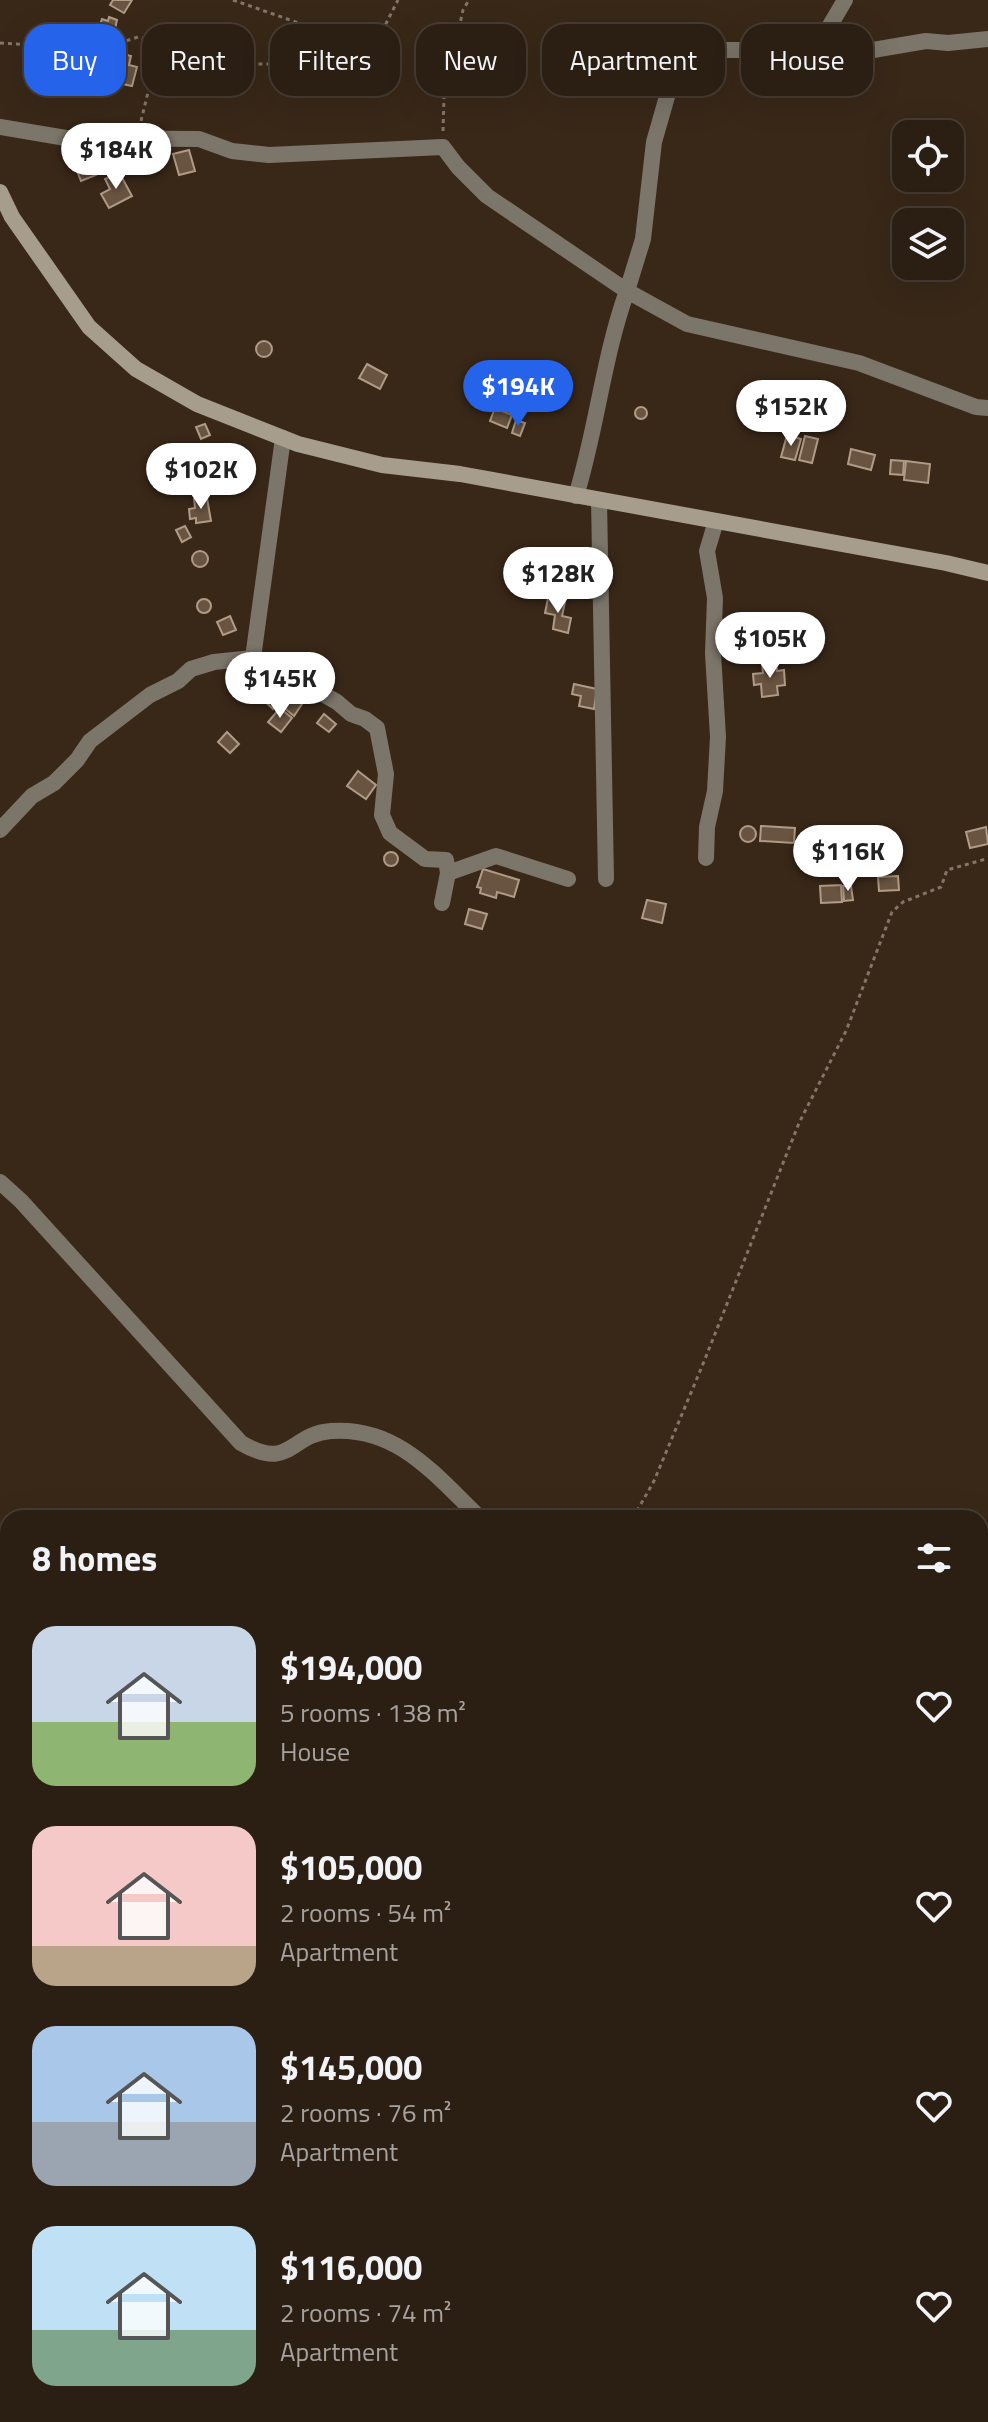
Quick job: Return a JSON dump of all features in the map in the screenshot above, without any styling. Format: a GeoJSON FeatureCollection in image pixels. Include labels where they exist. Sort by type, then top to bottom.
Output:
{"type":"FeatureCollection","features":[{"type":"Feature","properties":{"kind":"street"},"geometry":{"type":"LineString","coordinates":[[831,24],[845,0]]}},
{"type":"Feature","properties":{"kind":"street"},"geometry":{"type":"LineString","coordinates":[[873,50],[926,41],[948,43],[988,39]]}},
{"type":"Feature","properties":{"kind":"street"},"geometry":{"type":"LineString","coordinates":[[576,496],[589,452],[614,327],[643,239],[654,142],[668,93],[678,75],[697,59],[718,50],[741,50]]}},
{"type":"Feature","properties":{"kind":"street"},"geometry":{"type":"LineString","coordinates":[[0,127],[66,138],[199,139],[232,151],[269,155],[443,147],[487,196],[627,291],[687,324],[859,363],[976,407],[988,408]]}},
{"type":"Feature","properties":{"kind":"street"},"geometry":{"type":"LineString","coordinates":[[0,192],[12,217],[89,327],[136,369],[197,404],[283,438],[382,465],[460,474],[988,573]]}},
{"type":"Feature","properties":{"kind":"street"},"geometry":{"type":"LineString","coordinates":[[253,658],[283,438]]}},
{"type":"Feature","properties":{"kind":"street"},"geometry":{"type":"LineString","coordinates":[[599,500],[606,879]]}},
{"type":"Feature","properties":{"kind":"street"},"geometry":{"type":"LineString","coordinates":[[706,858],[718,737],[713,653],[715,598],[707,551],[716,521]]}},
{"type":"Feature","properties":{"kind":"street"},"geometry":{"type":"LineString","coordinates":[[0,830],[32,796],[54,783],[77,760],[90,741],[150,695],[178,681],[191,669],[214,662],[253,658],[269,663],[377,728],[386,774],[382,815],[390,833],[425,859],[446,860],[448,873],[442,903]]}},
{"type":"Feature","properties":{"kind":"street"},"geometry":{"type":"LineString","coordinates":[[448,873],[496,856],[568,879]]}},
{"type":"Feature","properties":{"kind":"street"},"geometry":{"type":"LineString","coordinates":[[0,1182],[21,1201],[241,1443],[261,1454],[278,1455],[312,1436],[330,1431],[363,1433],[392,1441],[439,1476],[472,1510]]}},
{"type":"Feature","properties":{"kind":"path"},"geometry":{"type":"LineString","coordinates":[[233,0],[302,24]]}},
{"type":"Feature","properties":{"kind":"path"},"geometry":{"type":"LineString","coordinates":[[386,24],[398,0]]}},
{"type":"Feature","properties":{"kind":"path"},"geometry":{"type":"LineString","coordinates":[[443,147],[444,97],[463,10],[469,0]]}},
{"type":"Feature","properties":{"kind":"path"},"geometry":{"type":"LineString","coordinates":[[0,43],[101,49],[142,38]]}},
{"type":"Feature","properties":{"kind":"path"},"geometry":{"type":"LineString","coordinates":[[136,140],[147,96]]}},
{"type":"Feature","properties":{"kind":"path"},"geometry":{"type":"LineString","coordinates":[[638,1510],[654,1481],[709,1350],[799,1123],[846,1031],[892,912],[903,902],[941,887],[947,870],[986,859]]}},
{"type":"Feature","properties":{"kind":"building"},"geometry":{"type":"Polygon","coordinates":[[[113,0],[132,0],[124,13],[110,5],[113,0]]]}},
{"type":"Feature","properties":{"kind":"building"},"geometry":{"type":"Polygon","coordinates":[[[109,17],[117,20],[116,24],[100,24],[102,19],[108,21],[109,17]]]}},
{"type":"Feature","properties":{"kind":"building"},"geometry":{"type":"Polygon","coordinates":[[[126,55],[131,56],[129,65],[137,67],[132,86],[126,85],[126,55]]]}},
{"type":"Feature","properties":{"kind":"building"},"geometry":{"type":"Polygon","coordinates":[[[189,150],[195,171],[179,175],[173,154],[189,150]]]}},
{"type":"Feature","properties":{"kind":"building"},"geometry":{"type":"Polygon","coordinates":[[[88,152],[96,175],[81,181],[72,158],[88,152]]]}},
{"type":"Feature","properties":{"kind":"building"},"geometry":{"type":"Polygon","coordinates":[[[110,152],[115,171],[103,174],[98,156],[110,152]]]}},
{"type":"Feature","properties":{"kind":"building"},"geometry":{"type":"Polygon","coordinates":[[[119,172],[132,196],[109,208],[101,194],[110,189],[105,179],[119,172]]]}},
{"type":"Feature","properties":{"kind":"building"},"geometry":{"type":"Polygon","coordinates":[[[264,341],[270,343],[270,355],[264,357],[258,355],[256,349],[258,343],[264,341]]]}},
{"type":"Feature","properties":{"kind":"building"},"geometry":{"type":"Polygon","coordinates":[[[367,364],[387,375],[380,389],[359,378],[367,364]]]}},
{"type":"Feature","properties":{"kind":"building"},"geometry":{"type":"Polygon","coordinates":[[[641,407],[647,413],[641,419],[635,413],[641,407]]]}},
{"type":"Feature","properties":{"kind":"building"},"geometry":{"type":"Polygon","coordinates":[[[495,408],[512,415],[507,428],[490,421],[495,408]]]}},
{"type":"Feature","properties":{"kind":"building"},"geometry":{"type":"Polygon","coordinates":[[[800,413],[812,416],[808,429],[796,426],[800,413]]]}},
{"type":"Feature","properties":{"kind":"building"},"geometry":{"type":"Polygon","coordinates":[[[516,420],[525,423],[520,436],[512,433],[516,420]]]}},
{"type":"Feature","properties":{"kind":"building"},"geometry":{"type":"Polygon","coordinates":[[[205,424],[210,435],[201,439],[196,427],[205,424]]]}},
{"type":"Feature","properties":{"kind":"building"},"geometry":{"type":"Polygon","coordinates":[[[787,435],[801,439],[795,460],[781,457],[787,435]]]}},
{"type":"Feature","properties":{"kind":"building"},"geometry":{"type":"Polygon","coordinates":[[[805,436],[818,439],[812,463],[799,460],[805,436]]]}},
{"type":"Feature","properties":{"kind":"building"},"geometry":{"type":"Polygon","coordinates":[[[851,449],[875,455],[871,470],[848,464],[851,449]]]}},
{"type":"Feature","properties":{"kind":"building"},"geometry":{"type":"Polygon","coordinates":[[[891,460],[904,461],[903,475],[890,474],[891,460]]]}},
{"type":"Feature","properties":{"kind":"building"},"geometry":{"type":"Polygon","coordinates":[[[906,461],[930,464],[928,483],[904,480],[906,461]]]}},
{"type":"Feature","properties":{"kind":"building"},"geometry":{"type":"Polygon","coordinates":[[[207,498],[211,521],[196,523],[196,518],[190,519],[189,509],[195,508],[194,499],[207,498]]]}},
{"type":"Feature","properties":{"kind":"building"},"geometry":{"type":"Polygon","coordinates":[[[185,526],[191,537],[182,542],[176,530],[185,526]]]}},
{"type":"Feature","properties":{"kind":"building"},"geometry":{"type":"Polygon","coordinates":[[[200,551],[208,559],[200,567],[192,559],[200,551]]]}},
{"type":"Feature","properties":{"kind":"building"},"geometry":{"type":"Polygon","coordinates":[[[548,598],[565,602],[562,616],[571,618],[568,633],[553,629],[555,615],[545,613],[548,598]]]}},
{"type":"Feature","properties":{"kind":"building"},"geometry":{"type":"Polygon","coordinates":[[[204,599],[211,606],[204,613],[197,606],[204,599]]]}},
{"type":"Feature","properties":{"kind":"building"},"geometry":{"type":"Polygon","coordinates":[[[230,616],[236,630],[223,635],[217,622],[230,616]]]}},
{"type":"Feature","properties":{"kind":"building"},"geometry":{"type":"Polygon","coordinates":[[[768,644],[770,654],[755,657],[753,647],[768,644]]]}},
{"type":"Feature","properties":{"kind":"building"},"geometry":{"type":"Polygon","coordinates":[[[776,663],[777,671],[784,670],[785,685],[777,686],[778,695],[762,697],[761,684],[754,685],[753,674],[763,673],[762,664],[776,663]]]}},
{"type":"Feature","properties":{"kind":"building"},"geometry":{"type":"Polygon","coordinates":[[[270,681],[286,696],[273,709],[258,695],[270,681]]]}},
{"type":"Feature","properties":{"kind":"building"},"geometry":{"type":"Polygon","coordinates":[[[574,684],[597,689],[594,709],[579,706],[581,696],[572,694],[574,684]]]}},
{"type":"Feature","properties":{"kind":"building"},"geometry":{"type":"Polygon","coordinates":[[[290,696],[295,699],[298,696],[304,701],[294,716],[282,706],[290,696]]]}},
{"type":"Feature","properties":{"kind":"building"},"geometry":{"type":"Polygon","coordinates":[[[280,708],[292,718],[281,732],[268,722],[280,708]]]}},
{"type":"Feature","properties":{"kind":"building"},"geometry":{"type":"Polygon","coordinates":[[[324,714],[336,724],[329,732],[317,723],[324,714]]]}},
{"type":"Feature","properties":{"kind":"building"},"geometry":{"type":"Polygon","coordinates":[[[227,732],[239,744],[230,753],[218,742],[227,732]]]}},
{"type":"Feature","properties":{"kind":"building"},"geometry":{"type":"Polygon","coordinates":[[[358,771],[376,785],[366,799],[347,786],[358,771]]]}},
{"type":"Feature","properties":{"kind":"building"},"geometry":{"type":"Polygon","coordinates":[[[745,826],[751,826],[756,834],[754,840],[745,842],[740,837],[740,831],[745,826]]]}},
{"type":"Feature","properties":{"kind":"building"},"geometry":{"type":"Polygon","coordinates":[[[761,826],[795,828],[794,843],[760,841],[761,826]]]}},
{"type":"Feature","properties":{"kind":"building"},"geometry":{"type":"Polygon","coordinates":[[[986,827],[988,844],[970,848],[966,832],[986,827]]]}},
{"type":"Feature","properties":{"kind":"building"},"geometry":{"type":"Polygon","coordinates":[[[391,852],[398,859],[391,866],[384,859],[391,852]]]}},
{"type":"Feature","properties":{"kind":"building"},"geometry":{"type":"Polygon","coordinates":[[[483,869],[519,880],[514,897],[497,892],[496,898],[480,893],[481,888],[477,887],[483,869]]]}},
{"type":"Feature","properties":{"kind":"building"},"geometry":{"type":"Polygon","coordinates":[[[898,876],[899,890],[879,891],[878,877],[898,876]]]}},
{"type":"Feature","properties":{"kind":"building"},"geometry":{"type":"Polygon","coordinates":[[[841,885],[842,902],[821,903],[820,886],[841,885]]]}},
{"type":"Feature","properties":{"kind":"building"},"geometry":{"type":"Polygon","coordinates":[[[843,886],[851,886],[853,900],[844,901],[843,886]]]}},
{"type":"Feature","properties":{"kind":"building"},"geometry":{"type":"Polygon","coordinates":[[[647,900],[666,904],[662,923],[642,918],[647,900]]]}},
{"type":"Feature","properties":{"kind":"building"},"geometry":{"type":"Polygon","coordinates":[[[469,909],[487,914],[482,929],[465,924],[469,909]]]}}]}
